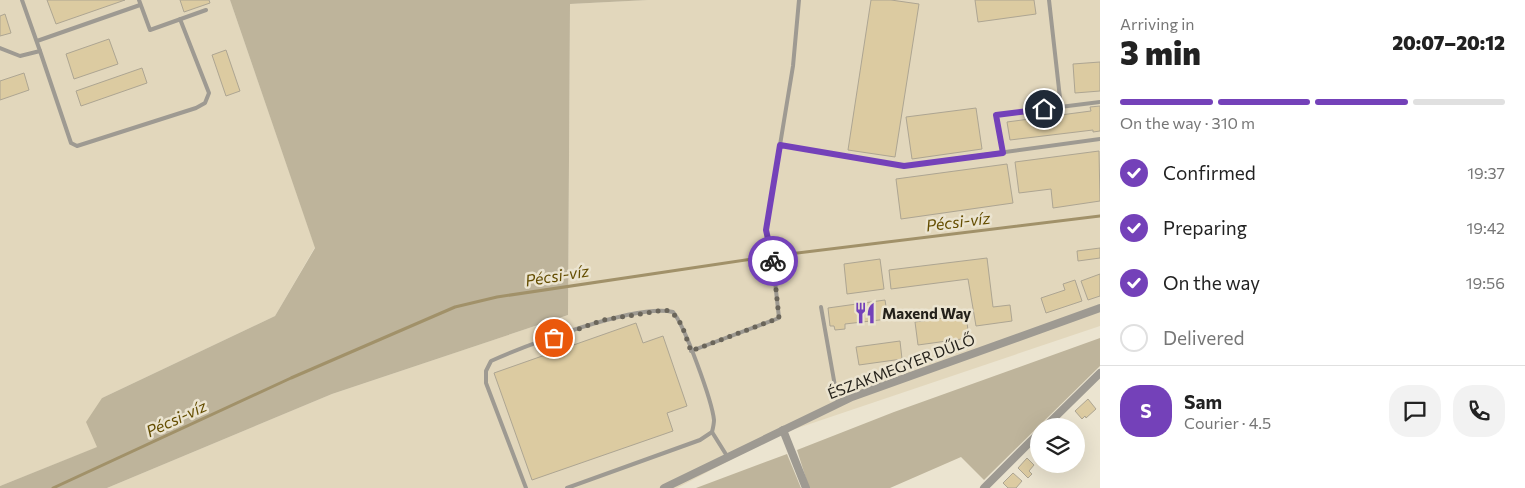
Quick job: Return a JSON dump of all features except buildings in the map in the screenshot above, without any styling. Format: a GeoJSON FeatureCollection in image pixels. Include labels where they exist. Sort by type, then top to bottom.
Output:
{"type":"FeatureCollection","features":[{"type":"Feature","properties":{"kind":"street","name":"ÉSZAKMEGYER DŰLŐ"},"geometry":{"type":"LineString","coordinates":[[664,488],[838,403],[1100,308]]}},
{"type":"Feature","properties":{"kind":"street"},"geometry":{"type":"LineString","coordinates":[[1054,418],[1100,372]]}},
{"type":"Feature","properties":{"kind":"street"},"geometry":{"type":"LineString","coordinates":[[783,430],[806,488]]}},
{"type":"Feature","properties":{"kind":"street"},"geometry":{"type":"LineString","coordinates":[[984,488],[1030,442]]}},
{"type":"Feature","properties":{"kind":"lane"},"geometry":{"type":"LineString","coordinates":[[22,0],[71,143],[77,146],[196,108],[205,103],[210,93],[180,19]]}},
{"type":"Feature","properties":{"kind":"lane"},"geometry":{"type":"LineString","coordinates":[[691,351],[779,318],[773,263],[766,230],[793,66],[799,0]]}},
{"type":"Feature","properties":{"kind":"lane"},"geometry":{"type":"LineString","coordinates":[[1049,0],[1061,107]]}},
{"type":"Feature","properties":{"kind":"lane"},"geometry":{"type":"LineString","coordinates":[[37,41],[140,2],[150,30],[206,10]]}},
{"type":"Feature","properties":{"kind":"lane"},"geometry":{"type":"LineString","coordinates":[[0,48],[20,56],[40,50]]}},
{"type":"Feature","properties":{"kind":"lane"},"geometry":{"type":"LineString","coordinates":[[1003,153],[996,115],[1100,102]]}},
{"type":"Feature","properties":{"kind":"lane"},"geometry":{"type":"LineString","coordinates":[[780,145],[904,166],[1100,139]]}},
{"type":"Feature","properties":{"kind":"lane"},"geometry":{"type":"LineString","coordinates":[[821,307],[838,403]]}},
{"type":"Feature","properties":{"kind":"lane"},"geometry":{"type":"LineString","coordinates":[[526,488],[486,382],[486,371],[492,361],[603,320],[665,310],[673,312],[678,318],[712,410],[714,423],[712,432],[700,440],[567,488]]}},
{"type":"Feature","properties":{"kind":"lane"},"geometry":{"type":"LineString","coordinates":[[712,432],[727,456]]}},
{"type":"Feature","properties":{"kind":"shaded area"},"geometry":{"type":"Polygon","coordinates":[[[0,0],[230,0],[315,247],[275,316],[102,398],[98,447],[0,486],[0,0]]]}},
{"type":"Feature","properties":{"kind":"shaded area"},"geometry":{"type":"Polygon","coordinates":[[[230,0],[648,0],[570,4],[568,315],[332,394],[107,488],[0,488],[0,486],[97,447],[86,422],[102,398],[275,316],[315,248],[230,0]]]}},
{"type":"Feature","properties":{"kind":"shaded area"},"geometry":{"type":"Polygon","coordinates":[[[648,0],[1100,0],[1100,326],[780,434],[677,488],[107,488],[332,394],[568,315],[570,4],[648,0]]]}},
{"type":"Feature","properties":{"kind":"shaded area"},"geometry":{"type":"Polygon","coordinates":[[[1100,338],[1100,366],[1047,418],[1030,418],[1030,435],[984,480],[961,457],[890,488],[809,488],[797,450],[894,412],[1100,338]]]}},
{"type":"Feature","properties":{"kind":"shaded area"},"geometry":{"type":"Polygon","coordinates":[[[787,454],[801,488],[696,488],[787,454]]]}},
{"type":"Feature","properties":{"kind":"waterway","name":"Pécsi-víz"},"geometry":{"type":"LineString","coordinates":[[53,488],[291,378],[455,307],[497,297],[773,256],[1100,216]]}},
{"type":"Feature","properties":{"kind":"way so far"},"geometry":{"type":"LineString","coordinates":[[554,338],[603,320],[665,310],[673,312],[678,318],[691,351],[779,318],[773,261]]}},
{"type":"Feature","properties":{"kind":"place","name":"Maxend Way"},"geometry":{"type":"Point","coordinates":[865,313]}},
{"type":"Feature","properties":{"kind":"route"},"geometry":{"type":"LineString","coordinates":[[773,261],[766,230],[780,145],[904,166],[1003,153],[996,115],[1044,109]]}}]}
